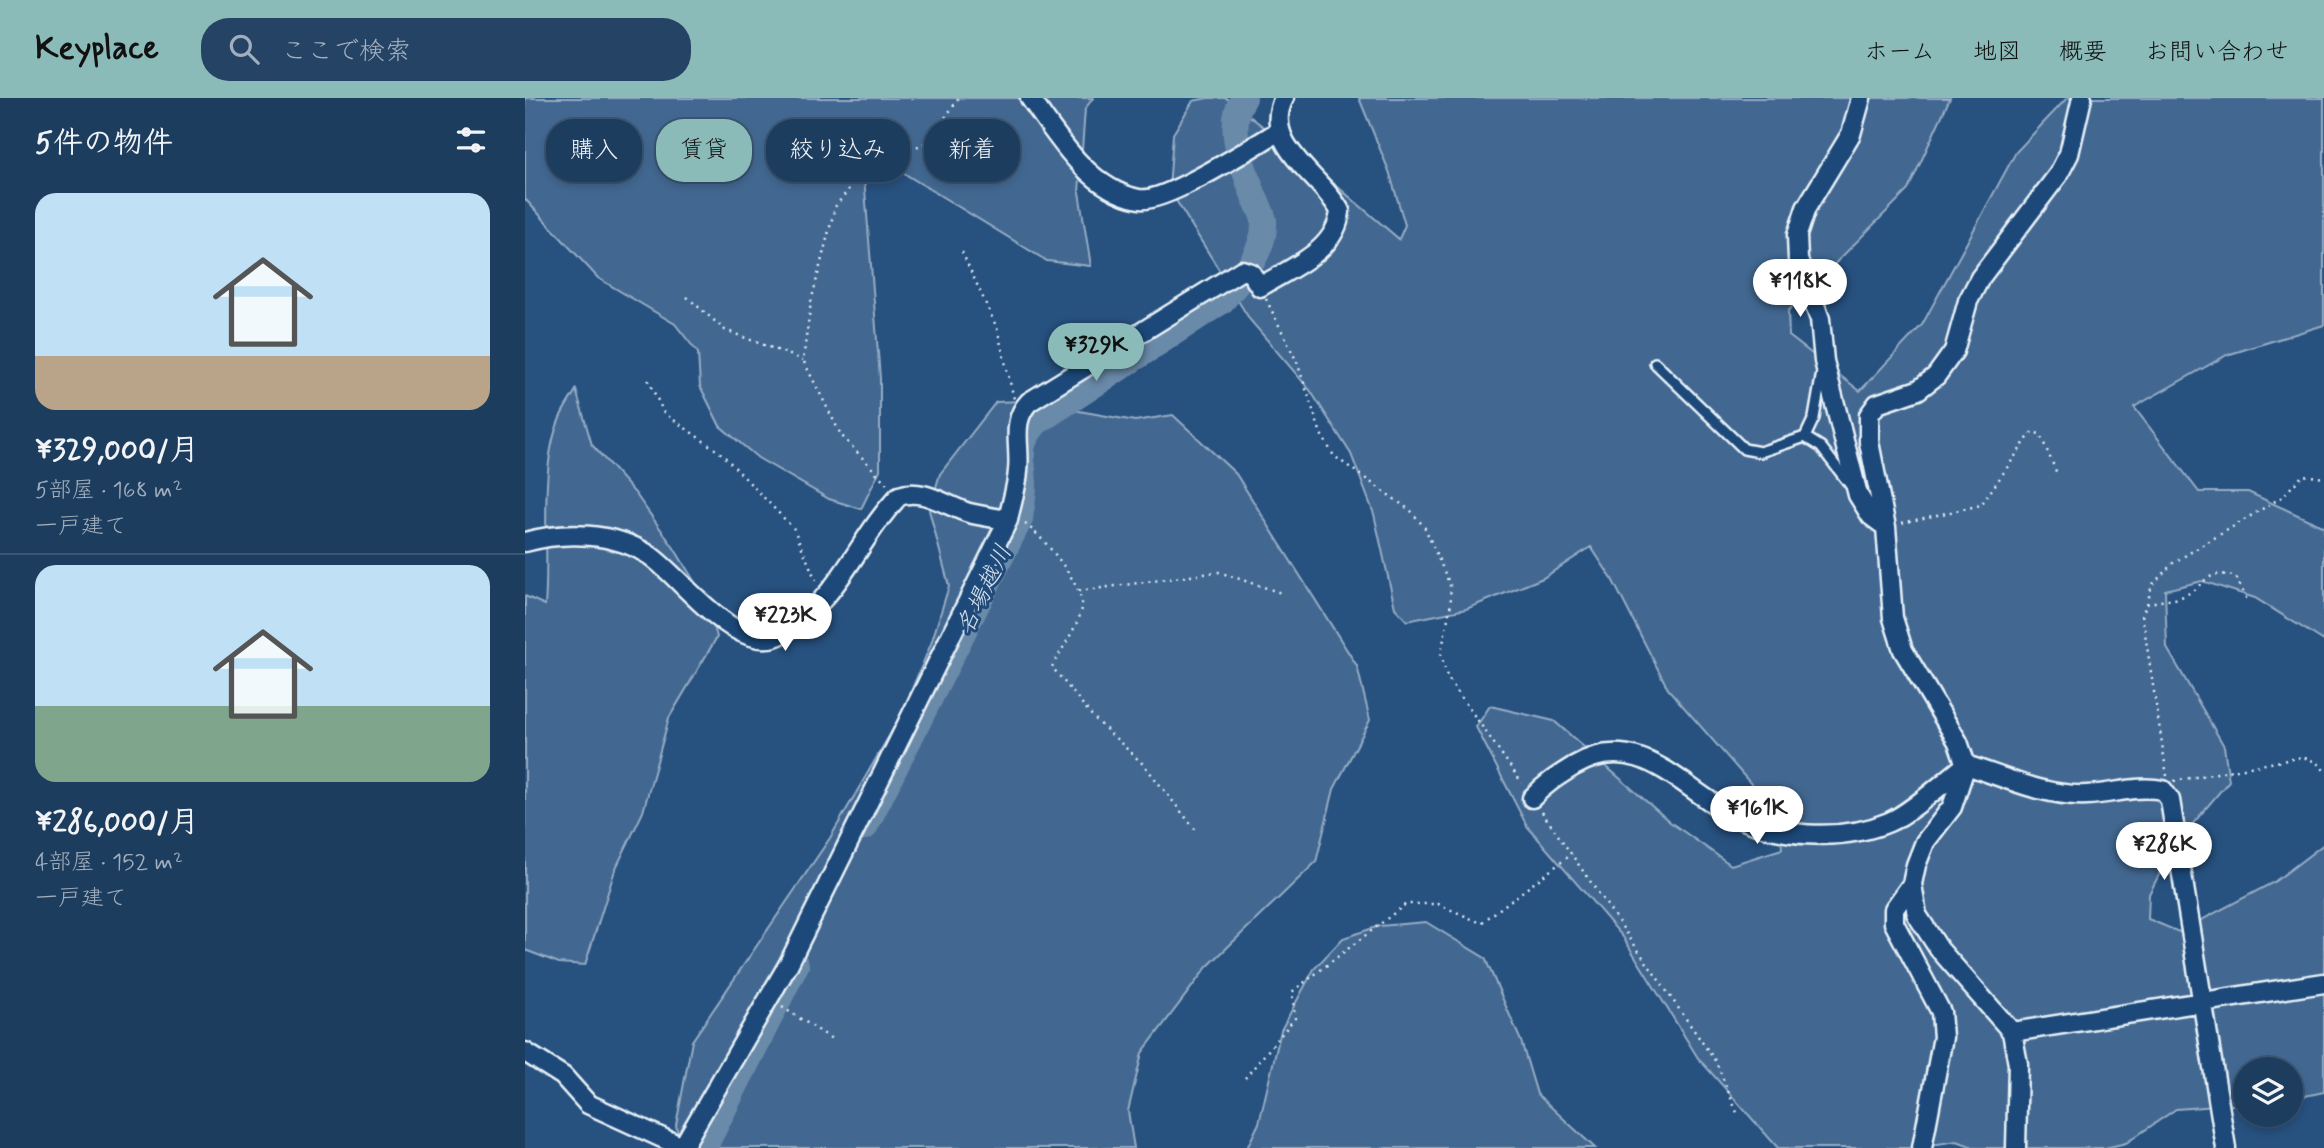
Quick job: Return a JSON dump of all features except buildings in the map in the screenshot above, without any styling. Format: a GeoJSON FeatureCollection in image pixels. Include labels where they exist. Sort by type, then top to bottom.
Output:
{"type":"FeatureCollection","features":[{"type":"Feature","properties":{"kind":"street"},"geometry":{"type":"LineString","coordinates":[[1030,98],[1065,147],[1088,171],[1118,191],[1141,200],[1171,192],[1279,131]]}},
{"type":"Feature","properties":{"kind":"street"},"geometry":{"type":"LineString","coordinates":[[525,1052],[563,1076],[588,1104],[682,1148],[788,965],[1016,522],[1017,421],[1021,410],[1029,402],[1242,270],[1256,281],[1325,246],[1339,224],[1340,211],[1333,198],[1289,150],[1279,131],[1279,107],[1284,98]]}},
{"type":"Feature","properties":{"kind":"street"},"geometry":{"type":"LineString","coordinates":[[1861,98],[1850,134],[1806,208],[1797,235],[1798,260],[1820,319],[1824,361],[1858,495],[1871,516],[1886,527]]}},
{"type":"Feature","properties":{"kind":"street"},"geometry":{"type":"LineString","coordinates":[[1922,1148],[1943,1037],[1941,1012],[1894,923],[1894,909],[1912,884],[1925,842],[1952,807],[1966,765],[1958,742],[1903,650],[1893,618],[1886,527],[1869,442],[1870,415],[1877,404],[1918,390],[1936,376],[1954,351],[1968,301],[1980,278],[2058,174],[2069,154],[2083,98]]}},
{"type":"Feature","properties":{"kind":"street"},"geometry":{"type":"LineString","coordinates":[[525,542],[568,535],[603,538],[631,546],[666,568],[702,606],[755,637],[782,634],[824,599],[844,576],[899,496],[919,494],[969,513],[1016,522]]}},
{"type":"Feature","properties":{"kind":"street"},"geometry":{"type":"LineString","coordinates":[[1532,798],[1545,784],[1586,759],[1613,751],[1634,755],[1665,770],[1730,814],[1762,827],[1804,834],[1855,832],[1891,821],[1966,765]]}},
{"type":"Feature","properties":{"kind":"street"},"geometry":{"type":"LineString","coordinates":[[1966,765],[2050,792],[2086,796],[2148,787],[2163,790],[2169,800],[2226,1148]]}},
{"type":"Feature","properties":{"kind":"street"},"geometry":{"type":"LineString","coordinates":[[1912,884],[1917,915],[1939,949],[2012,1032],[2018,1064],[2016,1148]]}},
{"type":"Feature","properties":{"kind":"street"},"geometry":{"type":"LineString","coordinates":[[2012,1032],[2324,984]]}},
{"type":"Feature","properties":{"kind":"lane"},"geometry":{"type":"LineString","coordinates":[[1655,363],[1744,449],[1760,452],[1805,437],[1814,418],[1824,361]]}},
{"type":"Feature","properties":{"kind":"lane"},"geometry":{"type":"LineString","coordinates":[[1805,437],[1821,447],[1858,495]]}},
{"type":"Feature","properties":{"kind":"path"},"geometry":{"type":"LineString","coordinates":[[899,496],[841,435],[803,360],[811,302],[835,207],[864,169],[928,142],[959,98]]}},
{"type":"Feature","properties":{"kind":"path"},"geometry":{"type":"LineString","coordinates":[[962,252],[997,328],[1011,395],[1021,410]]}},
{"type":"Feature","properties":{"kind":"path"},"geometry":{"type":"LineString","coordinates":[[1256,281],[1297,362],[1321,434],[1334,456],[1411,511],[1425,528],[1450,585],[1451,603],[1441,654],[1447,677],[1716,1062],[1738,1115]]}},
{"type":"Feature","properties":{"kind":"path"},"geometry":{"type":"LineString","coordinates":[[687,297],[725,330],[803,360]]}},
{"type":"Feature","properties":{"kind":"path"},"geometry":{"type":"LineString","coordinates":[[648,380],[664,413],[722,454],[794,529],[824,599]]}},
{"type":"Feature","properties":{"kind":"path"},"geometry":{"type":"LineString","coordinates":[[1886,527],[1982,505],[2032,432],[2039,434],[2058,476]]}},
{"type":"Feature","properties":{"kind":"path"},"geometry":{"type":"LineString","coordinates":[[2163,790],[2167,776],[2142,614],[2152,584],[2172,563],[2282,496],[2303,475],[2324,478]]}},
{"type":"Feature","properties":{"kind":"path"},"geometry":{"type":"LineString","coordinates":[[1016,522],[1039,534],[1079,591],[1082,608],[1052,667],[1093,717],[1145,766],[1198,833]]}},
{"type":"Feature","properties":{"kind":"path"},"geometry":{"type":"LineString","coordinates":[[1079,591],[1219,572],[1284,594]]}},
{"type":"Feature","properties":{"kind":"path"},"geometry":{"type":"LineString","coordinates":[[2147,604],[2182,597],[2209,576],[2224,573],[2236,577],[2247,600]]}},
{"type":"Feature","properties":{"kind":"path"},"geometry":{"type":"LineString","coordinates":[[2163,790],[2176,779],[2303,757],[2316,762],[2324,770]]}},
{"type":"Feature","properties":{"kind":"path"},"geometry":{"type":"LineString","coordinates":[[1245,1077],[1295,1018],[1292,992],[1406,904],[1438,904],[1481,923],[1572,854]]}},
{"type":"Feature","properties":{"kind":"path"},"geometry":{"type":"LineString","coordinates":[[784,1009],[835,1041]]}},
{"type":"Feature","properties":{"kind":"shaded area"},"geometry":{"type":"Polygon","coordinates":[[[525,98],[1093,98],[1085,109],[1079,192],[1091,266],[1047,261],[910,177],[910,119],[766,119],[766,182],[864,182],[880,378],[880,470],[861,509],[829,499],[758,458],[720,426],[700,386],[698,353],[675,324],[598,278],[525,199],[525,98]]]}},
{"type":"Feature","properties":{"kind":"shaded area"},"geometry":{"type":"Polygon","coordinates":[[[1226,98],[1304,158],[1399,239],[1405,225],[1389,171],[1359,98],[1950,98],[1908,190],[1788,311],[1789,336],[1860,391],[1922,325],[2016,152],[2067,98],[2324,98],[2324,325],[2227,355],[2134,407],[2199,492],[2248,492],[2324,527],[2324,641],[2255,598],[2202,581],[2165,590],[2167,648],[2224,746],[2229,781],[2174,846],[2149,894],[2148,919],[2179,932],[2274,882],[2324,844],[2324,1092],[2303,1096],[2303,1057],[2233,1057],[2233,1105],[2176,1109],[2126,1143],[2105,1148],[1976,1148],[1957,1141],[1912,1148],[1778,1148],[1698,1058],[1623,937],[1527,826],[1476,727],[1490,706],[1554,721],[1670,822],[1731,865],[1782,849],[1779,816],[1668,689],[1612,579],[1591,547],[1543,578],[1466,609],[1407,621],[1395,608],[1374,514],[1351,454],[1310,390],[1250,320],[1169,189],[1173,134],[1193,101],[1226,98]]]}},
{"type":"Feature","properties":{"kind":"shaded area"},"geometry":{"type":"Polygon","coordinates":[[[576,390],[592,445],[635,493],[674,548],[707,602],[717,637],[669,718],[643,812],[615,870],[585,965],[559,963],[525,950],[525,596],[545,605],[549,461],[560,418],[576,390]]]}},
{"type":"Feature","properties":{"kind":"shaded area"},"geometry":{"type":"Polygon","coordinates":[[[1023,401],[1135,421],[1173,415],[1236,474],[1357,666],[1370,720],[1334,789],[1316,862],[1207,967],[1142,1053],[1128,1111],[1134,1148],[680,1148],[676,1125],[692,1041],[830,838],[900,717],[931,644],[949,586],[929,510],[940,474],[996,402],[1023,401]]]}},
{"type":"Feature","properties":{"kind":"shaded area"},"geometry":{"type":"Polygon","coordinates":[[[1426,922],[1485,958],[1521,1041],[1537,1094],[1595,1148],[1247,1148],[1259,1123],[1281,1030],[1314,969],[1343,938],[1379,926],[1426,922]]]}},
{"type":"Feature","properties":{"kind":"waterway","name":"名場越川"},"geometry":{"type":"LineString","coordinates":[[865,827],[1020,519],[1024,485],[1022,452],[1030,431],[1037,422],[1222,301],[1244,275],[1256,254],[1264,232],[1264,221],[1241,160],[1236,133],[1238,109],[1244,98]]}},
{"type":"Feature","properties":{"kind":"waterway","name":"名場越川"},"geometry":{"type":"LineString","coordinates":[[704,1148],[796,965]]}}]}
